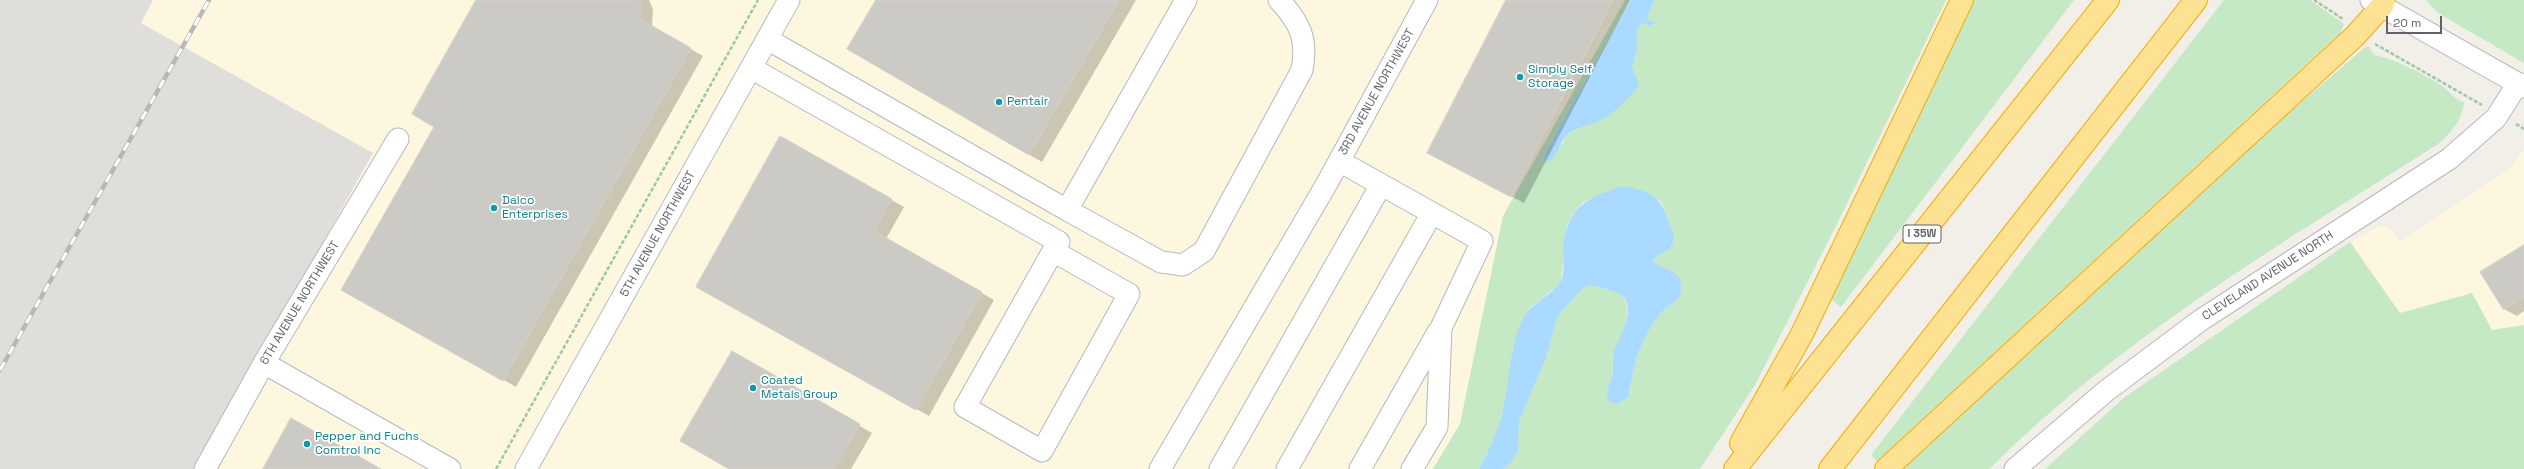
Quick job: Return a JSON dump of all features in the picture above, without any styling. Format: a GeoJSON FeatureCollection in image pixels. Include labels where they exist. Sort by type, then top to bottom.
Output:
{"type":"FeatureCollection","features":[{"type":"Feature","properties":{"kind":"highway"},"geometry":{"type":"LineString","coordinates":[[1725,469],[1760,411],[1802,334],[1962,0]]}},
{"type":"Feature","properties":{"kind":"highway","name":"I 35W"},"geometry":{"type":"LineString","coordinates":[[1735,469],[2108,0]]}},
{"type":"Feature","properties":{"kind":"highway"},"geometry":{"type":"LineString","coordinates":[[1830,469],[2196,0]]}},
{"type":"Feature","properties":{"kind":"highway"},"geometry":{"type":"LineString","coordinates":[[1886,469],[2355,36],[2379,2]]}},
{"type":"Feature","properties":{"kind":"street","name":"5TH AVENUE NORTHWEST"},"geometry":{"type":"LineString","coordinates":[[526,469],[789,0]]}},
{"type":"Feature","properties":{"kind":"street"},"geometry":{"type":"LineString","coordinates":[[1067,210],[1186,0]]}},
{"type":"Feature","properties":{"kind":"street"},"geometry":{"type":"LineString","coordinates":[[767,39],[1161,262],[1183,265],[1204,251],[1302,70],[1306,51],[1299,26],[1279,0]]}},
{"type":"Feature","properties":{"kind":"street","name":"3RD AVENUE NORTHWEST"},"geometry":{"type":"LineString","coordinates":[[1160,469],[1326,185],[1427,0]]}},
{"type":"Feature","properties":{"kind":"street"},"geometry":{"type":"LineString","coordinates":[[2379,2],[2521,85]]}},
{"type":"Feature","properties":{"kind":"street"},"geometry":{"type":"LineString","coordinates":[[751,68],[1059,242],[1053,251],[965,407],[1042,452],[1129,294],[1053,251]]}},
{"type":"Feature","properties":{"kind":"street","name":"CLEVELAND AVENUE NORTH"},"geometry":{"type":"LineString","coordinates":[[2015,469],[2106,391],[2201,320],[2449,159],[2496,118],[2521,85]]}},
{"type":"Feature","properties":{"kind":"street","name":"6TH AVENUE NORTHWEST"},"geometry":{"type":"LineString","coordinates":[[205,469],[264,363],[398,139]]}},
{"type":"Feature","properties":{"kind":"street"},"geometry":{"type":"LineString","coordinates":[[1339,161],[1482,241],[1441,328],[1360,469]]}},
{"type":"Feature","properties":{"kind":"street"},"geometry":{"type":"LineString","coordinates":[[1220,469],[1381,185]]}},
{"type":"Feature","properties":{"kind":"street"},"geometry":{"type":"LineString","coordinates":[[1287,469],[1432,213]]}},
{"type":"Feature","properties":{"kind":"street"},"geometry":{"type":"LineString","coordinates":[[1412,469],[1437,427],[1441,328]]}},
{"type":"Feature","properties":{"kind":"street"},"geometry":{"type":"LineString","coordinates":[[264,363],[436,466]]}},
{"type":"Feature","properties":{"kind":"path"},"geometry":{"type":"LineString","coordinates":[[496,469],[758,0]]}},
{"type":"Feature","properties":{"kind":"path"},"geometry":{"type":"LineString","coordinates":[[2314,0],[2340,17]]}},
{"type":"Feature","properties":{"kind":"path"},"geometry":{"type":"LineString","coordinates":[[2383,50],[2461,94]]}},
{"type":"Feature","properties":{"kind":"shaded area"},"geometry":{"type":"Polygon","coordinates":[[[0,0],[153,0],[141,23],[373,153],[196,469],[0,469],[0,0]]]}},
{"type":"Feature","properties":{"kind":"shaded area"},"geometry":{"type":"Polygon","coordinates":[[[153,0],[1625,0],[1503,216],[1460,424],[1433,469],[196,469],[141,23],[153,0]]]}},
{"type":"Feature","properties":{"kind":"shaded area"},"geometry":{"type":"Polygon","coordinates":[[[2524,148],[2524,325],[2492,330],[2472,293],[2400,314],[2350,242],[2380,226],[2388,227],[2400,241],[2510,169],[2524,148]]]}},
{"type":"Feature","properties":{"kind":"green space"},"geometry":{"type":"Polygon","coordinates":[[[1625,0],[1631,0],[1544,159],[1563,144],[1566,136],[1637,80],[1632,66],[1637,30],[1642,23],[1655,25],[1656,23],[1647,19],[1654,0],[1946,0],[1836,226],[1755,385],[1700,469],[1503,469],[1511,463],[1518,451],[1519,422],[1546,358],[1558,316],[1582,289],[1589,285],[1616,292],[1624,299],[1627,307],[1625,326],[1613,361],[1612,376],[1607,392],[1610,402],[1629,396],[1639,353],[1653,323],[1667,307],[1675,302],[1680,296],[1681,285],[1679,277],[1653,261],[1656,256],[1666,252],[1674,241],[1672,230],[1661,201],[1624,186],[1583,202],[1572,215],[1567,225],[1561,280],[1555,288],[1530,308],[1497,432],[1479,469],[1433,469],[1460,424],[1503,216],[1625,0]]]}},
{"type":"Feature","properties":{"kind":"green space"},"geometry":{"type":"Polygon","coordinates":[[[1973,0],[2074,0],[1841,307],[1827,296],[1973,0]]]}},
{"type":"Feature","properties":{"kind":"green space"},"geometry":{"type":"Polygon","coordinates":[[[2224,0],[2310,0],[2344,24],[2340,33],[1877,461],[1871,455],[2224,0]]]}},
{"type":"Feature","properties":{"kind":"green space"},"geometry":{"type":"Polygon","coordinates":[[[2426,0],[2524,0],[2524,63],[2438,13],[2426,0]]]}},
{"type":"Feature","properties":{"kind":"green space"},"geometry":{"type":"Polygon","coordinates":[[[2369,46],[2374,55],[2392,60],[2417,71],[2442,86],[2460,101],[2464,102],[2461,115],[2456,125],[2438,144],[2320,218],[2204,294],[2093,377],[2040,421],[1989,469],[1896,469],[2156,228],[2364,48],[2369,46]]]}},
{"type":"Feature","properties":{"kind":"green space"},"geometry":{"type":"Polygon","coordinates":[[[2350,242],[2400,313],[2472,293],[2492,330],[2524,325],[2524,469],[2045,469],[2125,397],[2350,242]]]}},
{"type":"Feature","properties":{"kind":"water"},"geometry":{"type":"Polygon","coordinates":[[[1631,0],[1654,0],[1647,19],[1656,23],[1651,26],[1642,23],[1637,30],[1637,50],[1632,66],[1639,85],[1624,103],[1609,116],[1569,133],[1558,151],[1549,161],[1546,162],[1544,159],[1545,154],[1631,0]]]}},
{"type":"Feature","properties":{"kind":"water"},"geometry":{"type":"Polygon","coordinates":[[[1624,186],[1649,194],[1659,201],[1663,207],[1674,236],[1674,241],[1668,250],[1657,256],[1653,261],[1659,266],[1676,274],[1681,282],[1681,293],[1679,298],[1660,314],[1653,323],[1643,343],[1633,374],[1629,396],[1617,404],[1610,402],[1607,395],[1613,373],[1614,351],[1628,313],[1625,299],[1616,292],[1589,285],[1582,289],[1558,316],[1546,358],[1519,422],[1518,451],[1511,463],[1503,469],[1479,469],[1499,425],[1505,399],[1512,354],[1522,321],[1530,309],[1552,291],[1561,280],[1565,237],[1568,225],[1573,215],[1588,200],[1610,190],[1624,186]]]}},
{"type":"Feature","properties":{"kind":"building","name":"Dalco Enterprises"},"geometry":{"type":"Polygon","coordinates":[[[476,0],[640,0],[640,19],[691,48],[503,381],[341,290],[434,127],[412,114],[476,0]]]}},
{"type":"Feature","properties":{"kind":"building","name":"Pentair"},"geometry":{"type":"Polygon","coordinates":[[[876,0],[1119,0],[1029,155],[847,49],[876,0]]]}},
{"type":"Feature","properties":{"kind":"building","name":"Simply Self Storage"},"geometry":{"type":"Polygon","coordinates":[[[1506,0],[1613,0],[1511,197],[1427,153],[1506,0]]]}},
{"type":"Feature","properties":{"kind":"building"},"geometry":{"type":"Polygon","coordinates":[[[780,136],[892,199],[874,231],[982,292],[916,410],[696,287],[780,136]]]}},
{"type":"Feature","properties":{"kind":"building"},"geometry":{"type":"Polygon","coordinates":[[[2524,245],[2524,297],[2503,309],[2480,272],[2524,245]]]}},
{"type":"Feature","properties":{"kind":"building","name":"Coated Metals Group"},"geometry":{"type":"Polygon","coordinates":[[[732,351],[860,424],[834,469],[729,469],[680,441],[732,351]]]}},
{"type":"Feature","properties":{"kind":"building","name":"Pepper and Fuchs Comtrol Inc"},"geometry":{"type":"Polygon","coordinates":[[[291,418],[381,469],[263,469],[291,418]]]}},
{"type":"Feature","properties":{"kind":"railway"},"geometry":{"type":"LineString","coordinates":[[0,370],[209,0]]}},
{"type":"Feature","properties":{"kind":"place","name":"Simply Self Storage"},"geometry":{"type":"Point","coordinates":[1520,77]}},
{"type":"Feature","properties":{"kind":"place","name":"Pentair"},"geometry":{"type":"Point","coordinates":[999,102]}},
{"type":"Feature","properties":{"kind":"place","name":"Dalco Enterprises"},"geometry":{"type":"Point","coordinates":[494,208]}},
{"type":"Feature","properties":{"kind":"place","name":"Coated Metals Group"},"geometry":{"type":"Point","coordinates":[753,388]}},
{"type":"Feature","properties":{"kind":"place","name":"Pepper and Fuchs Comtrol Inc"},"geometry":{"type":"Point","coordinates":[307,444]}}]}
